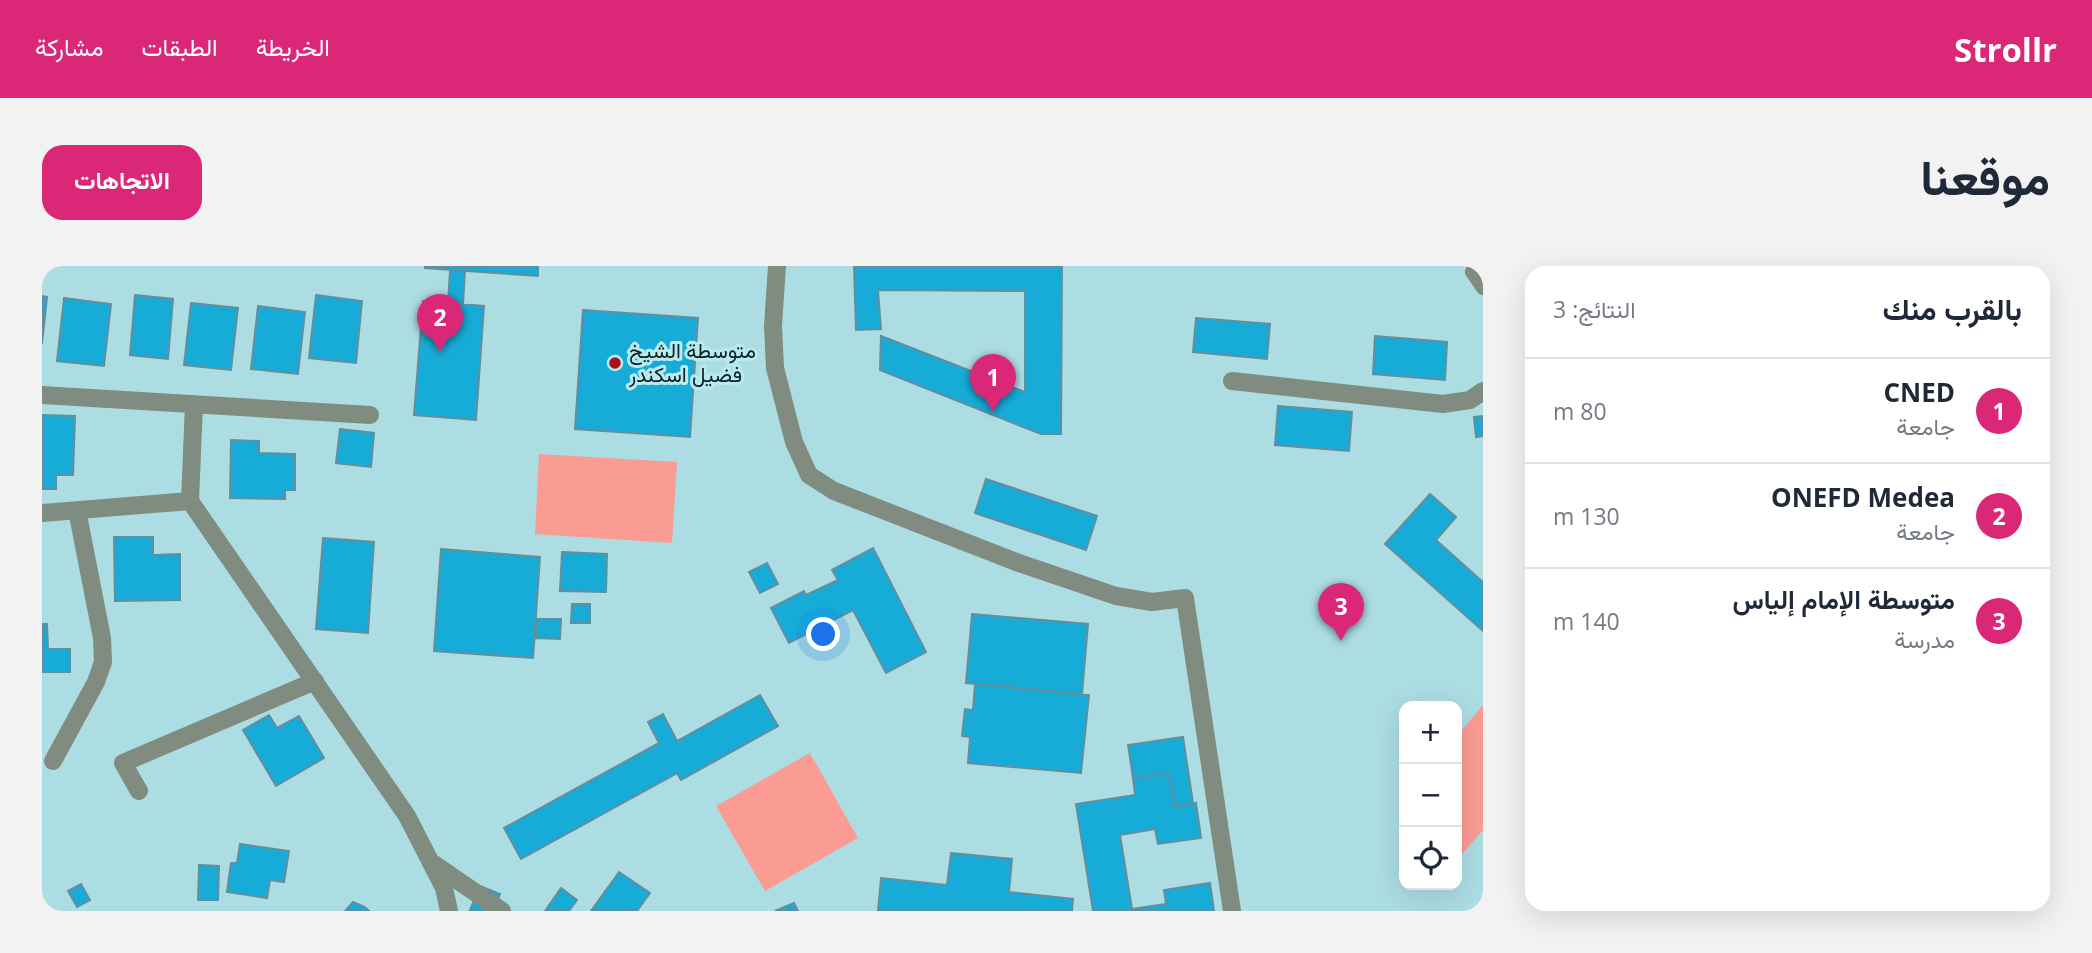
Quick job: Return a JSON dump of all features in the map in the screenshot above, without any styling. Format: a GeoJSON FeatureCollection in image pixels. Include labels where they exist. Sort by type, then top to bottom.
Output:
{"type":"FeatureCollection","features":[{"type":"Feature","properties":{"kind":"street"},"geometry":{"type":"LineString","coordinates":[[777,266],[773,326],[775,368],[794,442],[809,475],[834,491],[1019,564],[1115,596],[1152,602],[1185,598],[1232,911]]}},
{"type":"Feature","properties":{"kind":"street"},"geometry":{"type":"LineString","coordinates":[[1232,381],[1443,404],[1469,400],[1483,391]]}},
{"type":"Feature","properties":{"kind":"street"},"geometry":{"type":"LineString","coordinates":[[42,396],[370,415]]}},
{"type":"Feature","properties":{"kind":"street"},"geometry":{"type":"LineString","coordinates":[[194,404],[190,501],[407,816],[444,888],[449,911]]}},
{"type":"Feature","properties":{"kind":"street"},"geometry":{"type":"LineString","coordinates":[[42,513],[190,501]]}},
{"type":"Feature","properties":{"kind":"street"},"geometry":{"type":"LineString","coordinates":[[53,761],[96,682],[103,662],[102,638],[77,510]]}},
{"type":"Feature","properties":{"kind":"street"},"geometry":{"type":"LineString","coordinates":[[139,791],[123,763],[314,681]]}},
{"type":"Feature","properties":{"kind":"street"},"geometry":{"type":"LineString","coordinates":[[431,862],[502,911]]}},
{"type":"Feature","properties":{"kind":"lane"},"geometry":{"type":"LineString","coordinates":[[1476,266],[1472,272],[1483,288]]}},
{"type":"Feature","properties":{"kind":"shaded area"},"geometry":{"type":"Polygon","coordinates":[[[539,454],[677,462],[672,543],[535,534],[539,454]]]}},
{"type":"Feature","properties":{"kind":"shaded area"},"geometry":{"type":"Polygon","coordinates":[[[1483,705],[1483,830],[1462,854],[1462,764],[1462,730],[1483,705]]]}},
{"type":"Feature","properties":{"kind":"shaded area"},"geometry":{"type":"Polygon","coordinates":[[[810,753],[858,838],[765,891],[716,806],[810,753]]]}},
{"type":"Feature","properties":{"kind":"building"},"geometry":{"type":"Polygon","coordinates":[[[538,266],[538,276],[425,268],[538,266]]]}},
{"type":"Feature","properties":{"kind":"building"},"geometry":{"type":"Polygon","coordinates":[[[854,266],[1062,266],[1061,434],[1041,434],[880,370],[881,336],[1025,392],[1025,291],[878,290],[881,329],[856,330],[854,266]]]}},
{"type":"Feature","properties":{"kind":"building"},"geometry":{"type":"Polygon","coordinates":[[[450,270],[465,271],[463,304],[448,303],[450,270]]]}},
{"type":"Feature","properties":{"kind":"building"},"geometry":{"type":"Polygon","coordinates":[[[135,295],[173,299],[168,359],[130,355],[135,295]]]}},
{"type":"Feature","properties":{"kind":"building"},"geometry":{"type":"Polygon","coordinates":[[[316,295],[362,301],[356,363],[309,358],[316,295]]]}},
{"type":"Feature","properties":{"kind":"building"},"geometry":{"type":"Polygon","coordinates":[[[42,296],[47,297],[42,344],[42,296]]]}},
{"type":"Feature","properties":{"kind":"building"},"geometry":{"type":"Polygon","coordinates":[[[64,298],[111,304],[104,366],[57,361],[64,298]]]}},
{"type":"Feature","properties":{"kind":"building"},"geometry":{"type":"Polygon","coordinates":[[[423,301],[484,306],[476,420],[414,415],[423,301]]]}},
{"type":"Feature","properties":{"kind":"building"},"geometry":{"type":"Polygon","coordinates":[[[191,303],[238,308],[231,370],[184,365],[191,303]]]}},
{"type":"Feature","properties":{"kind":"building"},"geometry":{"type":"Polygon","coordinates":[[[258,306],[305,312],[298,374],[251,369],[258,306]]]}},
{"type":"Feature","properties":{"kind":"building"},"geometry":{"type":"Polygon","coordinates":[[[583,310],[698,318],[690,437],[575,429],[583,310]]]}},
{"type":"Feature","properties":{"kind":"building"},"geometry":{"type":"Polygon","coordinates":[[[1196,318],[1270,324],[1267,359],[1193,352],[1196,318]]]}},
{"type":"Feature","properties":{"kind":"building"},"geometry":{"type":"Polygon","coordinates":[[[1375,336],[1447,342],[1445,380],[1373,374],[1375,336]]]}},
{"type":"Feature","properties":{"kind":"building"},"geometry":{"type":"Polygon","coordinates":[[[1278,406],[1352,412],[1349,451],[1275,445],[1278,406]]]}},
{"type":"Feature","properties":{"kind":"building"},"geometry":{"type":"Polygon","coordinates":[[[42,415],[75,416],[73,475],[56,475],[56,489],[42,489],[42,415]]]}},
{"type":"Feature","properties":{"kind":"building"},"geometry":{"type":"Polygon","coordinates":[[[1483,416],[1483,436],[1476,437],[1474,417],[1483,416]]]}},
{"type":"Feature","properties":{"kind":"building"},"geometry":{"type":"Polygon","coordinates":[[[340,429],[374,433],[371,467],[336,463],[340,429]]]}},
{"type":"Feature","properties":{"kind":"building"},"geometry":{"type":"Polygon","coordinates":[[[231,440],[259,441],[259,453],[295,454],[295,490],[285,490],[285,499],[230,498],[231,440]]]}},
{"type":"Feature","properties":{"kind":"building"},"geometry":{"type":"Polygon","coordinates":[[[986,479],[1097,516],[1086,550],[975,513],[986,479]]]}},
{"type":"Feature","properties":{"kind":"building"},"geometry":{"type":"Polygon","coordinates":[[[1430,494],[1456,517],[1436,540],[1483,582],[1483,631],[1385,544],[1430,494]]]}},
{"type":"Feature","properties":{"kind":"building"},"geometry":{"type":"Polygon","coordinates":[[[114,537],[153,537],[153,555],[180,554],[180,600],[115,601],[114,537]]]}},
{"type":"Feature","properties":{"kind":"building"},"geometry":{"type":"Polygon","coordinates":[[[323,538],[374,542],[368,633],[316,629],[323,538]]]}},
{"type":"Feature","properties":{"kind":"building"},"geometry":{"type":"Polygon","coordinates":[[[873,548],[926,652],[886,673],[853,610],[789,643],[771,608],[804,591],[806,595],[838,580],[832,570],[873,548]]]}},
{"type":"Feature","properties":{"kind":"building"},"geometry":{"type":"Polygon","coordinates":[[[441,549],[540,557],[533,658],[434,651],[441,549]]]}},
{"type":"Feature","properties":{"kind":"building"},"geometry":{"type":"Polygon","coordinates":[[[562,552],[607,554],[606,592],[560,591],[562,552]]]}},
{"type":"Feature","properties":{"kind":"building"},"geometry":{"type":"Polygon","coordinates":[[[767,563],[778,584],[760,593],[749,572],[767,563]]]}},
{"type":"Feature","properties":{"kind":"building"},"geometry":{"type":"Polygon","coordinates":[[[572,604],[590,604],[590,623],[571,623],[572,604]]]}},
{"type":"Feature","properties":{"kind":"building"},"geometry":{"type":"Polygon","coordinates":[[[972,614],[1088,624],[1082,694],[966,683],[972,614]]]}},
{"type":"Feature","properties":{"kind":"building"},"geometry":{"type":"Polygon","coordinates":[[[536,619],[561,619],[560,639],[536,638],[536,619]]]}},
{"type":"Feature","properties":{"kind":"building"},"geometry":{"type":"Polygon","coordinates":[[[42,624],[47,624],[48,649],[70,649],[70,672],[42,672],[42,624]]]}},
{"type":"Feature","properties":{"kind":"building"},"geometry":{"type":"Polygon","coordinates":[[[975,684],[1089,695],[1081,773],[968,763],[970,737],[962,736],[965,709],[973,710],[975,684]]]}},
{"type":"Feature","properties":{"kind":"building"},"geometry":{"type":"Polygon","coordinates":[[[760,695],[778,726],[681,780],[677,773],[521,859],[504,828],[659,743],[648,722],[663,714],[677,741],[760,695]]]}},
{"type":"Feature","properties":{"kind":"building"},"geometry":{"type":"Polygon","coordinates":[[[269,715],[277,728],[299,716],[324,758],[276,786],[243,730],[269,715]]]}},
{"type":"Feature","properties":{"kind":"building"},"geometry":{"type":"Polygon","coordinates":[[[1183,737],[1193,803],[1175,806],[1169,773],[1133,778],[1128,745],[1183,737]]]}},
{"type":"Feature","properties":{"kind":"building"},"geometry":{"type":"Polygon","coordinates":[[[1169,773],[1175,806],[1196,803],[1201,838],[1158,844],[1155,829],[1120,835],[1132,909],[1166,904],[1164,890],[1210,883],[1214,911],[1093,911],[1076,804],[1135,795],[1133,778],[1169,773]]]}},
{"type":"Feature","properties":{"kind":"building"},"geometry":{"type":"Polygon","coordinates":[[[240,844],[289,851],[284,882],[270,880],[267,898],[227,892],[231,863],[237,863],[240,844]]]}},
{"type":"Feature","properties":{"kind":"building"},"geometry":{"type":"Polygon","coordinates":[[[951,853],[1012,859],[1009,892],[1073,899],[1072,911],[878,911],[881,878],[947,885],[951,853]]]}},
{"type":"Feature","properties":{"kind":"building"},"geometry":{"type":"Polygon","coordinates":[[[199,865],[219,866],[218,900],[198,900],[199,865]]]}},
{"type":"Feature","properties":{"kind":"building"},"geometry":{"type":"Polygon","coordinates":[[[619,872],[650,893],[637,911],[591,911],[619,872]]]}},
{"type":"Feature","properties":{"kind":"building"},"geometry":{"type":"Polygon","coordinates":[[[81,884],[90,900],[77,907],[68,891],[81,884]]]}},
{"type":"Feature","properties":{"kind":"building"},"geometry":{"type":"Polygon","coordinates":[[[480,886],[500,894],[492,911],[470,910],[480,886]]]}},
{"type":"Feature","properties":{"kind":"building"},"geometry":{"type":"Polygon","coordinates":[[[561,888],[577,900],[569,911],[545,911],[561,888]]]}},
{"type":"Feature","properties":{"kind":"building"},"geometry":{"type":"Polygon","coordinates":[[[353,902],[365,907],[369,911],[345,911],[353,902]]]}},
{"type":"Feature","properties":{"kind":"building"},"geometry":{"type":"Polygon","coordinates":[[[794,903],[798,911],[775,911],[794,903]]]}},
{"type":"Feature","properties":{"kind":"place","name":"ONEFD Medea"},"geometry":{"type":"Point","coordinates":[440,352]}},
{"type":"Feature","properties":{"kind":"place","name":"متوسطة الشيخ فضيل اسكندر"},"geometry":{"type":"Point","coordinates":[615,363]}},
{"type":"Feature","properties":{"kind":"place","name":"CNED"},"geometry":{"type":"Point","coordinates":[993,412]}},
{"type":"Feature","properties":{"kind":"place","name":"متوسطة الإمام إلياس"},"geometry":{"type":"Point","coordinates":[1341,641]}}]}
